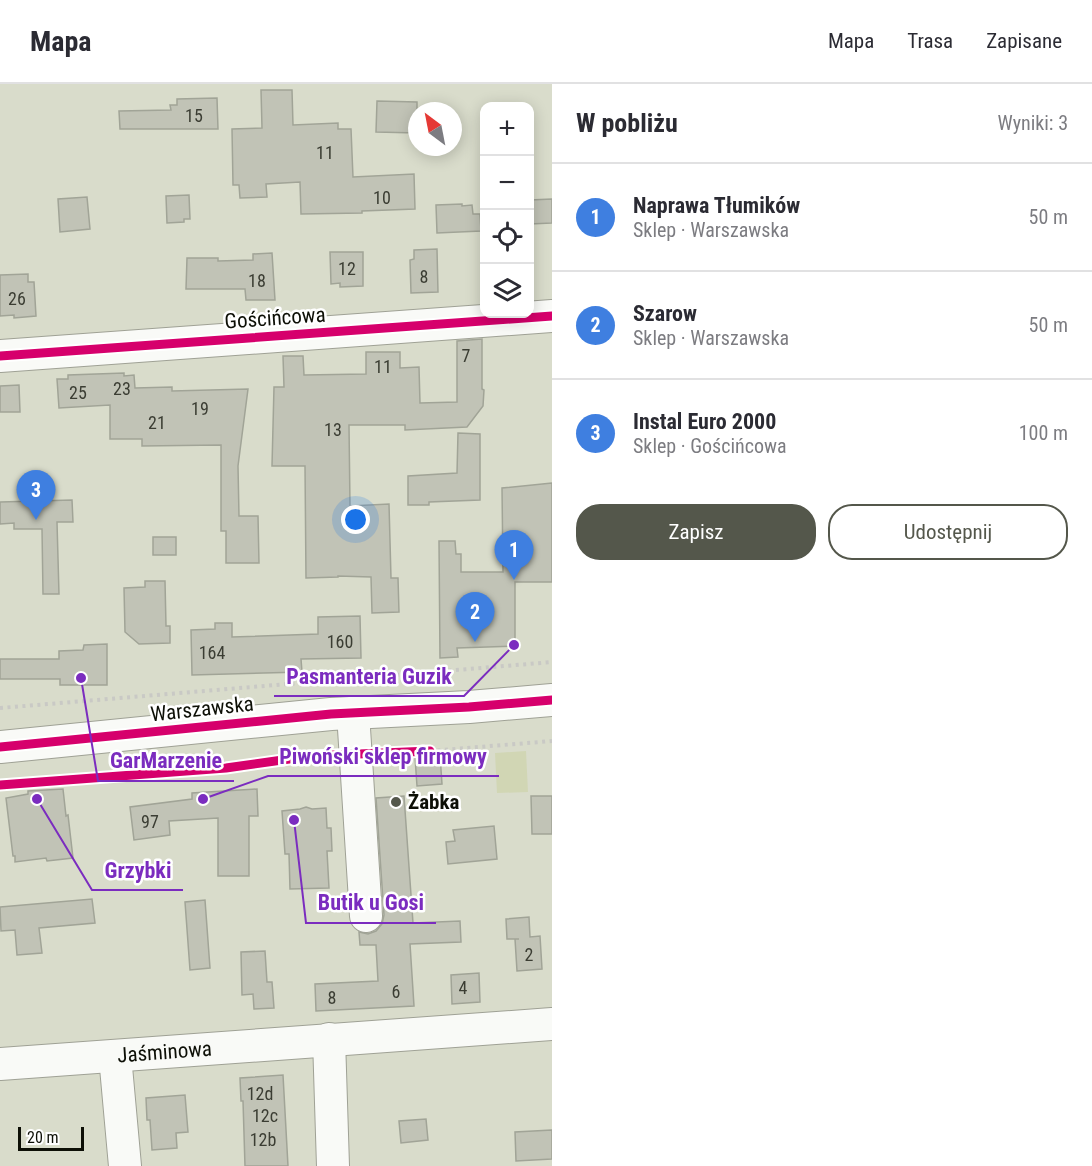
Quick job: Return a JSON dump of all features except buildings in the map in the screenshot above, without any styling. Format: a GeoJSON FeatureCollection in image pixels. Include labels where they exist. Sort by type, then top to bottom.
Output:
{"type":"FeatureCollection","features":[{"type":"Feature","properties":{"kind":"street","name":"Gościńcowa"},"geometry":{"type":"LineString","coordinates":[[0,356],[552,316]]}},
{"type":"Feature","properties":{"kind":"street","name":"Warszawska"},"geometry":{"type":"LineString","coordinates":[[0,747],[353,713],[552,700]]}},
{"type":"Feature","properties":{"kind":"street"},"geometry":{"type":"LineString","coordinates":[[353,713],[366,916]]}},
{"type":"Feature","properties":{"kind":"street","name":"Jaśminowa"},"geometry":{"type":"LineString","coordinates":[[0,1064],[552,1024]]}},
{"type":"Feature","properties":{"kind":"street"},"geometry":{"type":"LineString","coordinates":[[329,1039],[333,1166]]}},
{"type":"Feature","properties":{"kind":"street"},"geometry":{"type":"LineString","coordinates":[[115,1056],[124,1166]]}},
{"type":"Feature","properties":{"kind":"path"},"geometry":{"type":"LineString","coordinates":[[0,708],[552,662]]}},
{"type":"Feature","properties":{"kind":"path"},"geometry":{"type":"LineString","coordinates":[[430,751],[552,741]]}},
{"type":"Feature","properties":{"kind":"green space"},"geometry":{"type":"Polygon","coordinates":[[[526,751],[528,792],[497,793],[495,753],[526,751]]]}},
{"type":"Feature","properties":{"kind":"cycle path"},"geometry":{"type":"LineString","coordinates":[[0,356],[552,316]]}},
{"type":"Feature","properties":{"kind":"cycle path"},"geometry":{"type":"LineString","coordinates":[[0,747],[331,714],[552,700]]}},
{"type":"Feature","properties":{"kind":"cycle path"},"geometry":{"type":"LineString","coordinates":[[0,785],[226,768],[311,756],[430,751]]}},
{"type":"Feature","properties":{"kind":"place","name":"Instal Euro 2000"},"geometry":{"type":"Point","coordinates":[36,520]}},
{"type":"Feature","properties":{"kind":"place","name":"Naprawa Tłumików"},"geometry":{"type":"Point","coordinates":[514,580]}},
{"type":"Feature","properties":{"kind":"place","name":"Szarow"},"geometry":{"type":"Point","coordinates":[475,642]}},
{"type":"Feature","properties":{"kind":"place","name":"Pasmanteria Guzik"},"geometry":{"type":"Point","coordinates":[514,645]}},
{"type":"Feature","properties":{"kind":"place","name":"GarMarzenie"},"geometry":{"type":"Point","coordinates":[81,678]}},
{"type":"Feature","properties":{"kind":"place","name":"Grzybki"},"geometry":{"type":"Point","coordinates":[37,799]}},
{"type":"Feature","properties":{"kind":"place","name":"Piwoński sklep firmowy"},"geometry":{"type":"Point","coordinates":[203,799]}},
{"type":"Feature","properties":{"kind":"place","name":"Żabka"},"geometry":{"type":"Point","coordinates":[396,802]}},
{"type":"Feature","properties":{"kind":"place","name":"Butik u Gosi"},"geometry":{"type":"Point","coordinates":[294,820]}}]}
